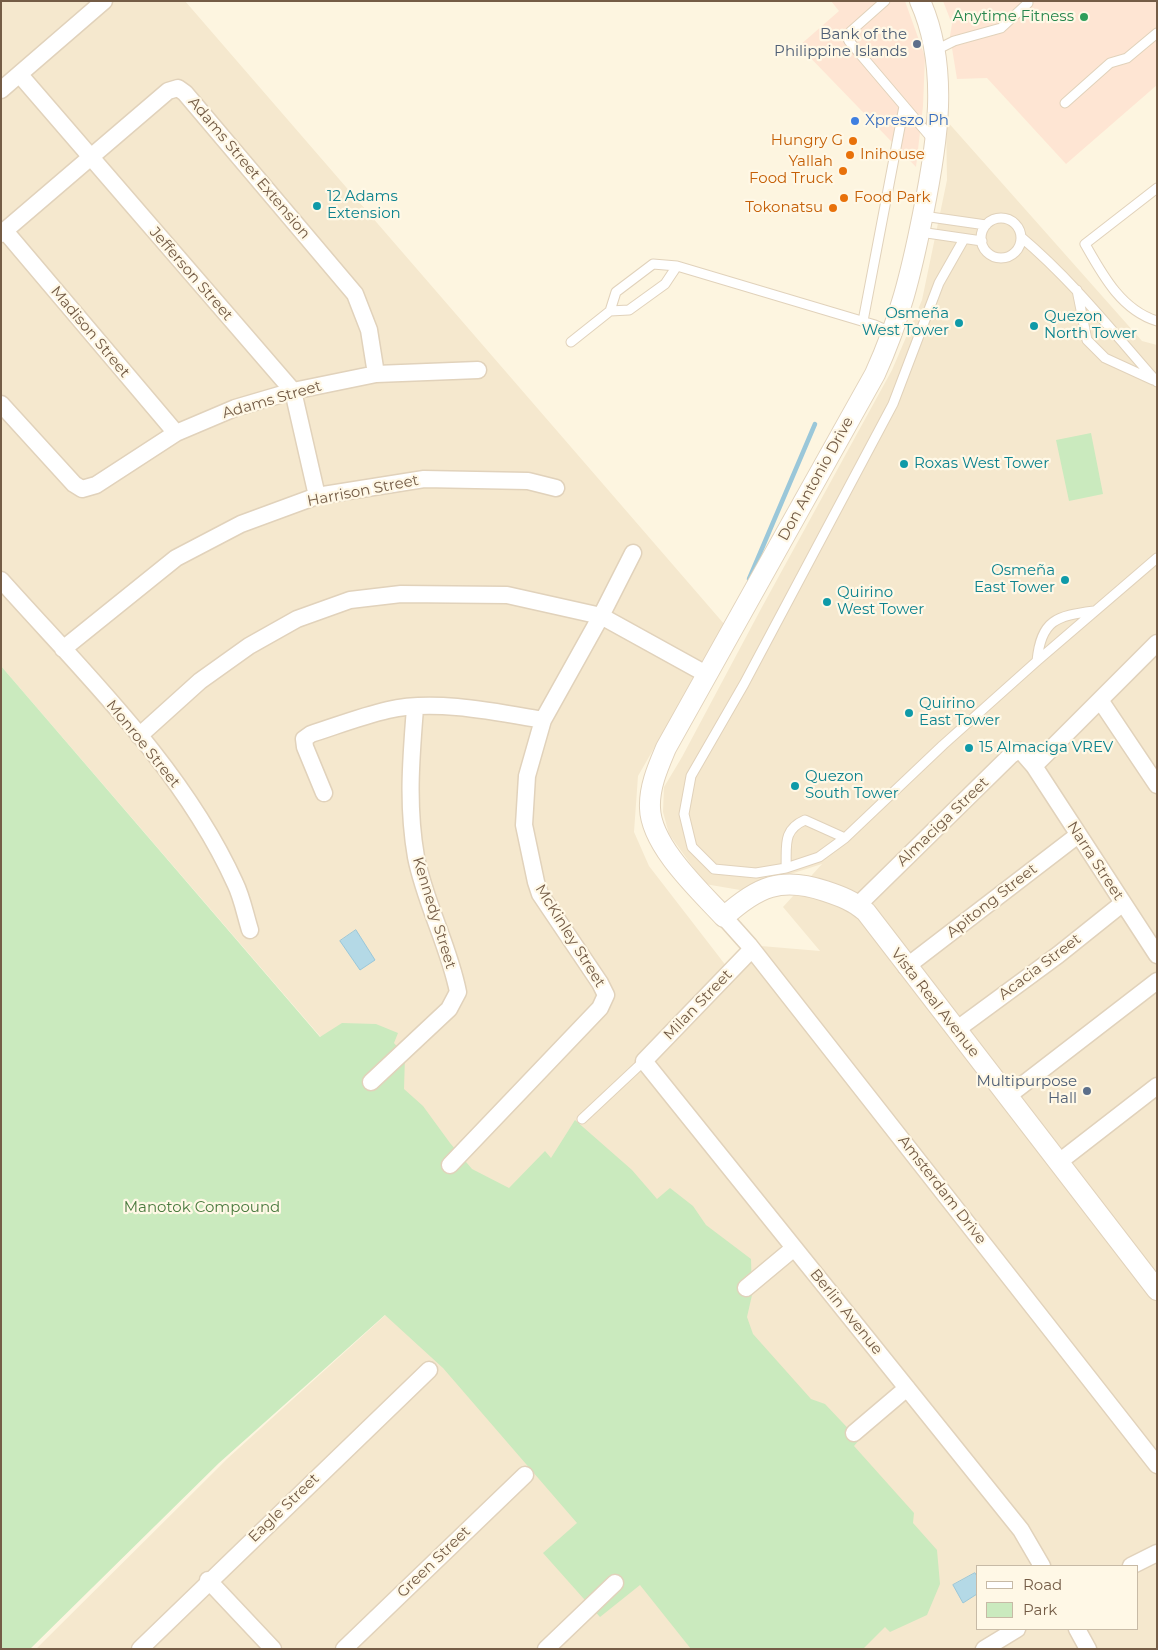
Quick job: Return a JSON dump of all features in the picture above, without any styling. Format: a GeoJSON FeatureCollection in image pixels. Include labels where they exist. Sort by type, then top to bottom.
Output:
{"type":"FeatureCollection","features":[{"type":"Feature","properties":{"kind":"street"},"geometry":{"type":"LineString","coordinates":[[1,90],[104,1]]}},
{"type":"Feature","properties":{"kind":"street","name":"Don Antonio Drive"},"geometry":{"type":"LineString","coordinates":[[724,917],[679,868],[659,838],[650,808],[655,776],[666,748],[875,374],[894,333],[911,275],[936,143],[936,50],[920,1]]}},
{"type":"Feature","properties":{"kind":"street","name":"Jefferson Street"},"geometry":{"type":"LineString","coordinates":[[20,75],[293,391],[317,496]]}},
{"type":"Feature","properties":{"kind":"street","name":"Adams Street Extension"},"geometry":{"type":"LineString","coordinates":[[3,232],[168,90],[178,88],[185,93],[355,294],[369,330],[376,374]]}},
{"type":"Feature","properties":{"kind":"street","name":"Madison Street"},"geometry":{"type":"LineString","coordinates":[[3,232],[176,433]]}},
{"type":"Feature","properties":{"kind":"street","name":"Adams Street"},"geometry":{"type":"LineString","coordinates":[[1,404],[74,484],[82,489],[96,485],[176,433],[235,408],[293,391],[376,374],[478,370]]}},
{"type":"Feature","properties":{"kind":"street","name":"Harrison Street"},"geometry":{"type":"LineString","coordinates":[[63,649],[176,558],[240,524],[317,496],[424,479],[528,481],[556,488]]}},
{"type":"Feature","properties":{"kind":"street","name":"McKinley Street"},"geometry":{"type":"LineString","coordinates":[[450,1165],[600,1008],[606,995],[600,983],[540,894],[524,825],[527,776],[543,720],[601,616],[633,553]]}},
{"type":"Feature","properties":{"kind":"street","name":"Monroe Street"},"geometry":{"type":"LineString","coordinates":[[1,580],[139,736],[206,825],[236,884],[250,930]]}},
{"type":"Feature","properties":{"kind":"street"},"geometry":{"type":"LineString","coordinates":[[139,736],[200,681],[249,646],[297,618],[350,600],[401,594],[507,595],[601,616],[706,674]]}},
{"type":"Feature","properties":{"kind":"street"},"geometry":{"type":"LineString","coordinates":[[1034,766],[1157,643]]}},
{"type":"Feature","properties":{"kind":"street"},"geometry":{"type":"LineString","coordinates":[[1100,700],[1157,785]]}},
{"type":"Feature","properties":{"kind":"street"},"geometry":{"type":"LineString","coordinates":[[324,793],[305,747],[304,739],[311,734],[389,710],[415,708],[466,708],[543,720]]}},
{"type":"Feature","properties":{"kind":"street","name":"Kennedy Street"},"geometry":{"type":"LineString","coordinates":[[372,1082],[449,1009],[458,992],[448,957],[430,910],[416,857],[409,795],[415,708]]}},
{"type":"Feature","properties":{"kind":"street","name":"Almaciga Street"},"geometry":{"type":"LineString","coordinates":[[858,905],[1011,755],[1017,751],[1021,752],[1034,766]]}},
{"type":"Feature","properties":{"kind":"street","name":"Narra Street"},"geometry":{"type":"LineString","coordinates":[[1034,766],[1157,955]]}},
{"type":"Feature","properties":{"kind":"street","name":"Apitong Street"},"geometry":{"type":"LineString","coordinates":[[906,967],[1078,835]]}},
{"type":"Feature","properties":{"kind":"street","name":"Vista Real Avenue"},"geometry":{"type":"LineString","coordinates":[[724,917],[746,897],[778,884],[804,884],[840,896],[858,905],[866,912],[906,967],[1157,1290]]}},
{"type":"Feature","properties":{"kind":"street","name":"Acacia Street"},"geometry":{"type":"LineString","coordinates":[[956,1030],[1058,955],[1122,903]]}},
{"type":"Feature","properties":{"kind":"street","name":"Amsterdam Drive"},"geometry":{"type":"LineString","coordinates":[[724,917],[752,949],[1157,1464]]}},
{"type":"Feature","properties":{"kind":"street","name":"Milan Street"},"geometry":{"type":"LineString","coordinates":[[644,1061],[752,949]]}},
{"type":"Feature","properties":{"kind":"street"},"geometry":{"type":"LineString","coordinates":[[1008,1096],[1157,981]]}},
{"type":"Feature","properties":{"kind":"street","name":"Berlin Avenue"},"geometry":{"type":"LineString","coordinates":[[644,1061],[1021,1530],[1041,1565]]}},
{"type":"Feature","properties":{"kind":"street"},"geometry":{"type":"LineString","coordinates":[[1059,1162],[1154,1094]]}},
{"type":"Feature","properties":{"kind":"street"},"geometry":{"type":"LineString","coordinates":[[746,1288],[794,1248]]}},
{"type":"Feature","properties":{"kind":"street","name":"Eagle Street"},"geometry":{"type":"LineString","coordinates":[[140,1649],[208,1580],[429,1370]]}},
{"type":"Feature","properties":{"kind":"street"},"geometry":{"type":"LineString","coordinates":[[854,1433],[907,1388]]}},
{"type":"Feature","properties":{"kind":"street","name":"Green Street"},"geometry":{"type":"LineString","coordinates":[[344,1649],[525,1475]]}},
{"type":"Feature","properties":{"kind":"street"},"geometry":{"type":"LineString","coordinates":[[1133,1565],[1157,1553]]}},
{"type":"Feature","properties":{"kind":"street"},"geometry":{"type":"LineString","coordinates":[[208,1580],[273,1649]]}},
{"type":"Feature","properties":{"kind":"street"},"geometry":{"type":"LineString","coordinates":[[546,1649],[614,1583]]}},
{"type":"Feature","properties":{"kind":"street"},"geometry":{"type":"LineString","coordinates":[[984,1649],[1015,1630]]}},
{"type":"Feature","properties":{"kind":"street"},"geometry":{"type":"LineString","coordinates":[[1078,1630],[1088,1649]]}},
{"type":"Feature","properties":{"kind":"lane"},"geometry":{"type":"LineString","coordinates":[[886,1],[847,36],[936,143]]}},
{"type":"Feature","properties":{"kind":"lane"},"geometry":{"type":"LineString","coordinates":[[936,50],[954,41],[1001,28],[1028,3]]}},
{"type":"Feature","properties":{"kind":"lane"},"geometry":{"type":"LineString","coordinates":[[1065,103],[1110,63],[1116,59],[1127,58],[1157,32]]}},
{"type":"Feature","properties":{"kind":"lane"},"geometry":{"type":"LineString","coordinates":[[863,321],[904,106]]}},
{"type":"Feature","properties":{"kind":"lane"},"geometry":{"type":"LineString","coordinates":[[1157,188],[1085,244],[1106,281],[1117,293],[1144,317],[1157,321]]}},
{"type":"Feature","properties":{"kind":"lane"},"geometry":{"type":"LineString","coordinates":[[996,219],[1008,219],[1017,226],[1021,238],[1020,244],[1013,253],[1002,258],[990,254],[982,241],[982,232],[986,225],[996,219]]}},
{"type":"Feature","properties":{"kind":"lane"},"geometry":{"type":"LineString","coordinates":[[921,224],[986,225]]}},
{"type":"Feature","properties":{"kind":"lane"},"geometry":{"type":"LineString","coordinates":[[921,224],[964,239],[982,241]]}},
{"type":"Feature","properties":{"kind":"lane"},"geometry":{"type":"LineString","coordinates":[[1021,238],[1047,259],[1077,290],[1156,382]]}},
{"type":"Feature","properties":{"kind":"lane"},"geometry":{"type":"LineString","coordinates":[[964,239],[939,283],[893,404],[744,684],[691,776],[684,814],[692,848],[714,869],[756,873],[786,868],[819,857],[845,838],[1037,661],[1157,558]]}},
{"type":"Feature","properties":{"kind":"lane"},"geometry":{"type":"LineString","coordinates":[[571,342],[610,311],[616,292],[653,264],[677,266],[863,321],[894,333]]}},
{"type":"Feature","properties":{"kind":"lane"},"geometry":{"type":"LineString","coordinates":[[610,311],[629,310],[665,284],[677,266]]}},
{"type":"Feature","properties":{"kind":"lane"},"geometry":{"type":"LineString","coordinates":[[1077,290],[1087,340],[1104,358],[1156,382]]}},
{"type":"Feature","properties":{"kind":"lane"},"geometry":{"type":"LineString","coordinates":[[1037,661],[1039,639],[1052,622],[1067,614],[1096,611]]}},
{"type":"Feature","properties":{"kind":"lane"},"geometry":{"type":"LineString","coordinates":[[786,868],[788,832],[794,825],[805,820],[845,838]]}},
{"type":"Feature","properties":{"kind":"lane"},"geometry":{"type":"LineString","coordinates":[[582,1119],[644,1061]]}},
{"type":"Feature","properties":{"kind":"shaded area"},"geometry":{"type":"Polygon","coordinates":[[[1,1],[185,1],[725,625],[638,776],[634,832],[649,866],[727,967],[749,945],[820,951],[783,907],[822,864],[740,890],[705,884],[669,834],[663,812],[664,787],[892,370],[922,300],[947,180],[946,120],[1142,341],[1157,345],[1157,1649],[36,1649],[228,1458],[434,1271],[475,1216],[1,666],[1,1]]]}},
{"type":"Feature","properties":{"kind":"shaded area"},"geometry":{"type":"Polygon","coordinates":[[[831,1],[905,1],[925,57],[923,106],[916,167],[799,46],[839,11],[831,1]]]}},
{"type":"Feature","properties":{"kind":"shaded area"},"geometry":{"type":"Polygon","coordinates":[[[943,1],[1157,1],[1157,85],[1066,164],[987,78],[957,79],[950,36],[952,24],[943,1]]]}},
{"type":"Feature","properties":{"kind":"green space"},"geometry":{"type":"Polygon","coordinates":[[[1091,433],[1103,494],[1069,501],[1056,440],[1091,433]]]}},
{"type":"Feature","properties":{"kind":"green space","name":"Manotok Compound"},"geometry":{"type":"Polygon","coordinates":[[[1,666],[320,1037],[342,1023],[376,1024],[398,1033],[394,1043],[405,1056],[404,1089],[423,1106],[472,1169],[509,1188],[545,1151],[551,1158],[575,1120],[632,1170],[657,1199],[670,1188],[693,1206],[706,1225],[751,1259],[752,1295],[747,1317],[753,1334],[811,1399],[825,1404],[859,1440],[854,1446],[914,1513],[913,1523],[937,1550],[940,1584],[927,1615],[890,1632],[885,1627],[863,1649],[691,1649],[640,1585],[600,1617],[543,1553],[577,1523],[443,1368],[385,1315],[219,1463],[30,1649],[1,1649],[1,666]]]}},
{"type":"Feature","properties":{"kind":"water"},"geometry":{"type":"Polygon","coordinates":[[[356,930],[375,960],[360,970],[340,941],[356,930]]]}},
{"type":"Feature","properties":{"kind":"water"},"geometry":{"type":"Polygon","coordinates":[[[975,1573],[976,1574],[976,1595],[963,1603],[953,1585],[975,1573]]]}},
{"type":"Feature","properties":{"kind":"waterway"},"geometry":{"type":"LineString","coordinates":[[749,579],[815,424]]}},
{"type":"Feature","properties":{"kind":"place","name":"Anytime Fitness"},"geometry":{"type":"Point","coordinates":[1084,17]}},
{"type":"Feature","properties":{"kind":"place","name":"Bank of the Philippine Islands"},"geometry":{"type":"Point","coordinates":[917,44]}},
{"type":"Feature","properties":{"kind":"place","name":"Xpreszo Ph"},"geometry":{"type":"Point","coordinates":[855,121]}},
{"type":"Feature","properties":{"kind":"place","name":"Hungry G"},"geometry":{"type":"Point","coordinates":[853,141]}},
{"type":"Feature","properties":{"kind":"place","name":"Inihouse"},"geometry":{"type":"Point","coordinates":[850,155]}},
{"type":"Feature","properties":{"kind":"place","name":"Yallah Food Truck"},"geometry":{"type":"Point","coordinates":[843,171]}},
{"type":"Feature","properties":{"kind":"place","name":"Food Park"},"geometry":{"type":"Point","coordinates":[844,198]}},
{"type":"Feature","properties":{"kind":"place","name":"12 Adams Extension"},"geometry":{"type":"Point","coordinates":[317,206]}},
{"type":"Feature","properties":{"kind":"place","name":"Tokonatsu"},"geometry":{"type":"Point","coordinates":[833,208]}},
{"type":"Feature","properties":{"kind":"place","name":"Osmeña West Tower"},"geometry":{"type":"Point","coordinates":[959,323]}},
{"type":"Feature","properties":{"kind":"place","name":"Quezon North Tower"},"geometry":{"type":"Point","coordinates":[1034,326]}},
{"type":"Feature","properties":{"kind":"place","name":"Roxas West Tower"},"geometry":{"type":"Point","coordinates":[904,464]}},
{"type":"Feature","properties":{"kind":"place","name":"Osmeña East Tower"},"geometry":{"type":"Point","coordinates":[1065,580]}},
{"type":"Feature","properties":{"kind":"place","name":"Quirino West Tower"},"geometry":{"type":"Point","coordinates":[827,602]}},
{"type":"Feature","properties":{"kind":"place","name":"Quirino East Tower"},"geometry":{"type":"Point","coordinates":[909,713]}},
{"type":"Feature","properties":{"kind":"place","name":"15 Almaciga VREV"},"geometry":{"type":"Point","coordinates":[969,748]}},
{"type":"Feature","properties":{"kind":"place","name":"Quezon South Tower"},"geometry":{"type":"Point","coordinates":[795,786]}},
{"type":"Feature","properties":{"kind":"place","name":"Multipurpose Hall"},"geometry":{"type":"Point","coordinates":[1087,1091]}}]}
